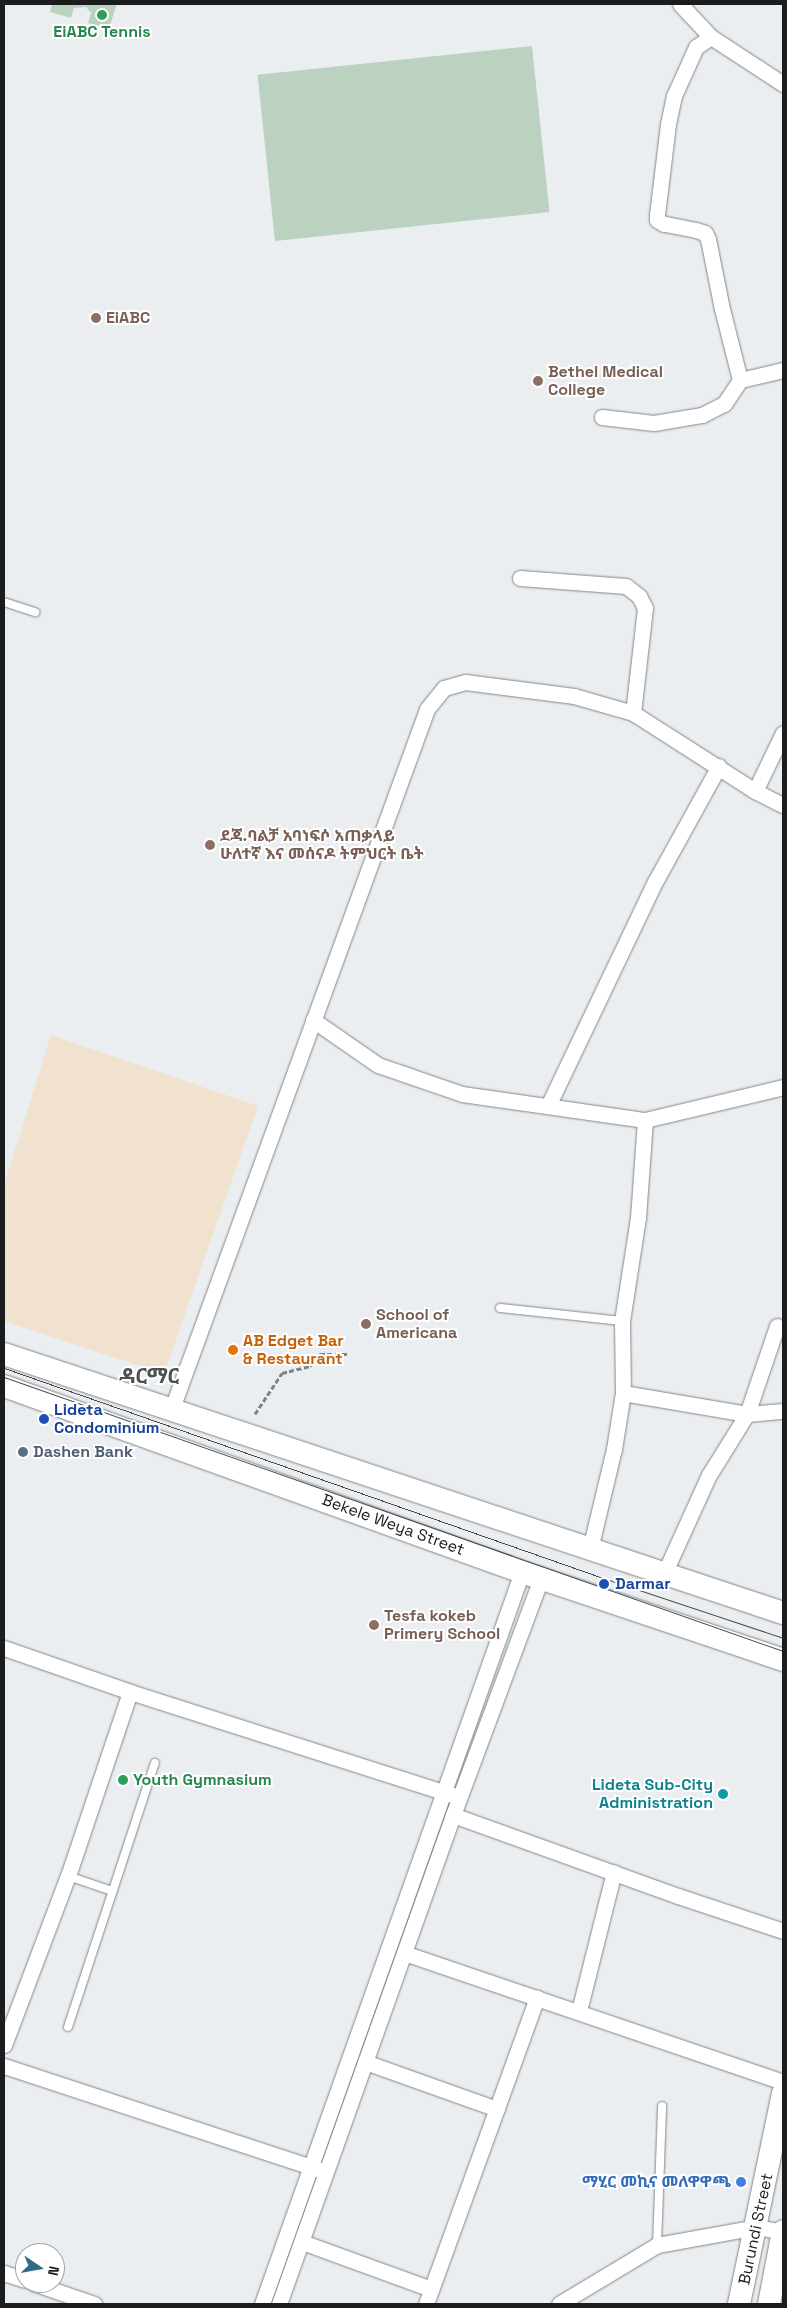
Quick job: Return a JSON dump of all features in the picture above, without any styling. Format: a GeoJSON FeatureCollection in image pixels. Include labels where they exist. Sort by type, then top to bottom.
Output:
{"type":"FeatureCollection","features":[{"type":"Feature","properties":{"kind":"main road"},"geometry":{"type":"LineString","coordinates":[[4,1341],[86,1372],[123,1395]]}},
{"type":"Feature","properties":{"kind":"main road"},"geometry":{"type":"LineString","coordinates":[[4,1354],[783,1613]]}},
{"type":"Feature","properties":{"kind":"main road","name":"Bekele Weya Street"},"geometry":{"type":"LineString","coordinates":[[4,1386],[531,1576],[783,1660]]}},
{"type":"Feature","properties":{"kind":"main road","name":"Burundi Street"},"geometry":{"type":"LineString","coordinates":[[739,2304],[757,2227],[783,2094]]}},
{"type":"Feature","properties":{"kind":"main road","name":"Burundi Street"},"geometry":{"type":"LineString","coordinates":[[769,2304],[783,2231]]}},
{"type":"Feature","properties":{"kind":"street"},"geometry":{"type":"LineString","coordinates":[[680,4],[711,36],[783,84]]}},
{"type":"Feature","properties":{"kind":"street"},"geometry":{"type":"LineString","coordinates":[[711,36],[696,47],[674,96],[668,124],[657,220],[664,224],[696,230],[708,239],[722,310],[740,380]]}},
{"type":"Feature","properties":{"kind":"street"},"geometry":{"type":"LineString","coordinates":[[602,417],[654,423],[702,415],[724,404],[740,380],[783,370]]}},
{"type":"Feature","properties":{"kind":"street"},"geometry":{"type":"LineString","coordinates":[[520,578],[626,586],[639,596],[645,608],[633,713]]}},
{"type":"Feature","properties":{"kind":"street"},"geometry":{"type":"LineString","coordinates":[[171,1411],[427,709],[444,688],[465,682],[574,696],[633,713],[719,766],[755,791],[783,805]]}},
{"type":"Feature","properties":{"kind":"street"},"geometry":{"type":"LineString","coordinates":[[755,791],[783,732]]}},
{"type":"Feature","properties":{"kind":"street"},"geometry":{"type":"LineString","coordinates":[[548,1106],[656,880],[719,766]]}},
{"type":"Feature","properties":{"kind":"street"},"geometry":{"type":"LineString","coordinates":[[312,1020],[378,1065],[462,1094],[645,1120],[783,1087]]}},
{"type":"Feature","properties":{"kind":"street"},"geometry":{"type":"LineString","coordinates":[[590,1549],[614,1449],[623,1393],[622,1321],[638,1218],[645,1120]]}},
{"type":"Feature","properties":{"kind":"street"},"geometry":{"type":"LineString","coordinates":[[664,1574],[709,1475],[747,1414],[777,1326]]}},
{"type":"Feature","properties":{"kind":"street"},"geometry":{"type":"LineString","coordinates":[[623,1393],[747,1414],[783,1411]]}},
{"type":"Feature","properties":{"kind":"street"},"geometry":{"type":"LineString","coordinates":[[262,2304],[442,1792],[531,1576]]}},
{"type":"Feature","properties":{"kind":"street"},"geometry":{"type":"LineString","coordinates":[[279,2304],[328,2172],[365,2062],[460,1798],[531,1576]]}},
{"type":"Feature","properties":{"kind":"street"},"geometry":{"type":"LineString","coordinates":[[4,1648],[130,1692],[460,1798]]}},
{"type":"Feature","properties":{"kind":"street"},"geometry":{"type":"LineString","coordinates":[[4,2046],[68,1876],[130,1692]]}},
{"type":"Feature","properties":{"kind":"street"},"geometry":{"type":"LineString","coordinates":[[453,1815],[783,1931]]}},
{"type":"Feature","properties":{"kind":"street"},"geometry":{"type":"LineString","coordinates":[[579,2011],[614,1872]]}},
{"type":"Feature","properties":{"kind":"street"},"geometry":{"type":"LineString","coordinates":[[404,1953],[783,2082]]}},
{"type":"Feature","properties":{"kind":"street"},"geometry":{"type":"LineString","coordinates":[[426,2304],[537,1997]]}},
{"type":"Feature","properties":{"kind":"street"},"geometry":{"type":"LineString","coordinates":[[365,2062],[497,2109]]}},
{"type":"Feature","properties":{"kind":"street"},"geometry":{"type":"LineString","coordinates":[[4,2066],[328,2172]]}},
{"type":"Feature","properties":{"kind":"street"},"geometry":{"type":"LineString","coordinates":[[559,2304],[658,2245],[757,2227],[783,2231]]}},
{"type":"Feature","properties":{"kind":"street"},"geometry":{"type":"LineString","coordinates":[[302,2242],[431,2289]]}},
{"type":"Feature","properties":{"kind":"street"},"geometry":{"type":"LineString","coordinates":[[62,2293],[94,2304]]}},
{"type":"Feature","properties":{"kind":"lane"},"geometry":{"type":"LineString","coordinates":[[4,602],[35,612]]}},
{"type":"Feature","properties":{"kind":"lane"},"geometry":{"type":"LineString","coordinates":[[500,1308],[622,1321]]}},
{"type":"Feature","properties":{"kind":"lane"},"geometry":{"type":"LineString","coordinates":[[68,2027],[155,1763]]}},
{"type":"Feature","properties":{"kind":"lane"},"geometry":{"type":"LineString","coordinates":[[68,1876],[112,1891]]}},
{"type":"Feature","properties":{"kind":"lane"},"geometry":{"type":"LineString","coordinates":[[658,2245],[662,2106]]}},
{"type":"Feature","properties":{"kind":"path"},"geometry":{"type":"LineString","coordinates":[[255,1414],[282,1373],[310,1366],[320,1354],[348,1354]]}},
{"type":"Feature","properties":{"kind":"shaded area"},"geometry":{"type":"Polygon","coordinates":[[[51,1035],[258,1106],[164,1374],[4,1321],[4,1185],[51,1035]]]}},
{"type":"Feature","properties":{"kind":"green space","name":"EiABC Tennis"},"geometry":{"type":"Polygon","coordinates":[[[52,4],[117,4],[109,28],[88,23],[91,13],[86,7],[74,8],[71,18],[50,12],[52,4]]]}},
{"type":"Feature","properties":{"kind":"green space"},"geometry":{"type":"Polygon","coordinates":[[[532,46],[549,212],[275,241],[258,75],[532,46]]]}},
{"type":"Feature","properties":{"kind":"tram line"},"geometry":{"type":"LineString","coordinates":[[4,1368],[606,1579],[783,1638]]}},
{"type":"Feature","properties":{"kind":"tram line"},"geometry":{"type":"LineString","coordinates":[[4,1377],[783,1651]]}},
{"type":"Feature","properties":{"kind":"place","name":"EiABC Tennis"},"geometry":{"type":"Point","coordinates":[102,15]}},
{"type":"Feature","properties":{"kind":"place","name":"EiABC"},"geometry":{"type":"Point","coordinates":[96,318]}},
{"type":"Feature","properties":{"kind":"place","name":"Bethel Medical College"},"geometry":{"type":"Point","coordinates":[538,381]}},
{"type":"Feature","properties":{"kind":"place","name":"ደጃ.ባልቻ አባነፍሶ አጠቃላይ ሁለተኛ እና መሰናዶ ትምህርት ቤት"},"geometry":{"type":"Point","coordinates":[210,845]}},
{"type":"Feature","properties":{"kind":"place","name":"School of Americana"},"geometry":{"type":"Point","coordinates":[366,1324]}},
{"type":"Feature","properties":{"kind":"place","name":"AB Edget Bar & Restaurant"},"geometry":{"type":"Point","coordinates":[233,1350]}},
{"type":"Feature","properties":{"kind":"place","name":"Lideta Condominium"},"geometry":{"type":"Point","coordinates":[44,1419]}},
{"type":"Feature","properties":{"kind":"place","name":"Dashen Bank"},"geometry":{"type":"Point","coordinates":[23,1452]}},
{"type":"Feature","properties":{"kind":"place","name":"Darmar"},"geometry":{"type":"Point","coordinates":[604,1584]}},
{"type":"Feature","properties":{"kind":"place","name":"Tesfa kokeb Primery School"},"geometry":{"type":"Point","coordinates":[374,1625]}},
{"type":"Feature","properties":{"kind":"place","name":"Youth Gymnasium"},"geometry":{"type":"Point","coordinates":[123,1780]}},
{"type":"Feature","properties":{"kind":"place","name":"Lideta Sub-City Administration"},"geometry":{"type":"Point","coordinates":[723,1794]}},
{"type":"Feature","properties":{"kind":"place","name":"ማሂር መኪና መለዋዋጫ"},"geometry":{"type":"Point","coordinates":[741,2182]}},
{"type":"Feature","properties":{"kind":"district","name":"ዳርማር"},"geometry":{"type":"Point","coordinates":[149,1376]}}]}
